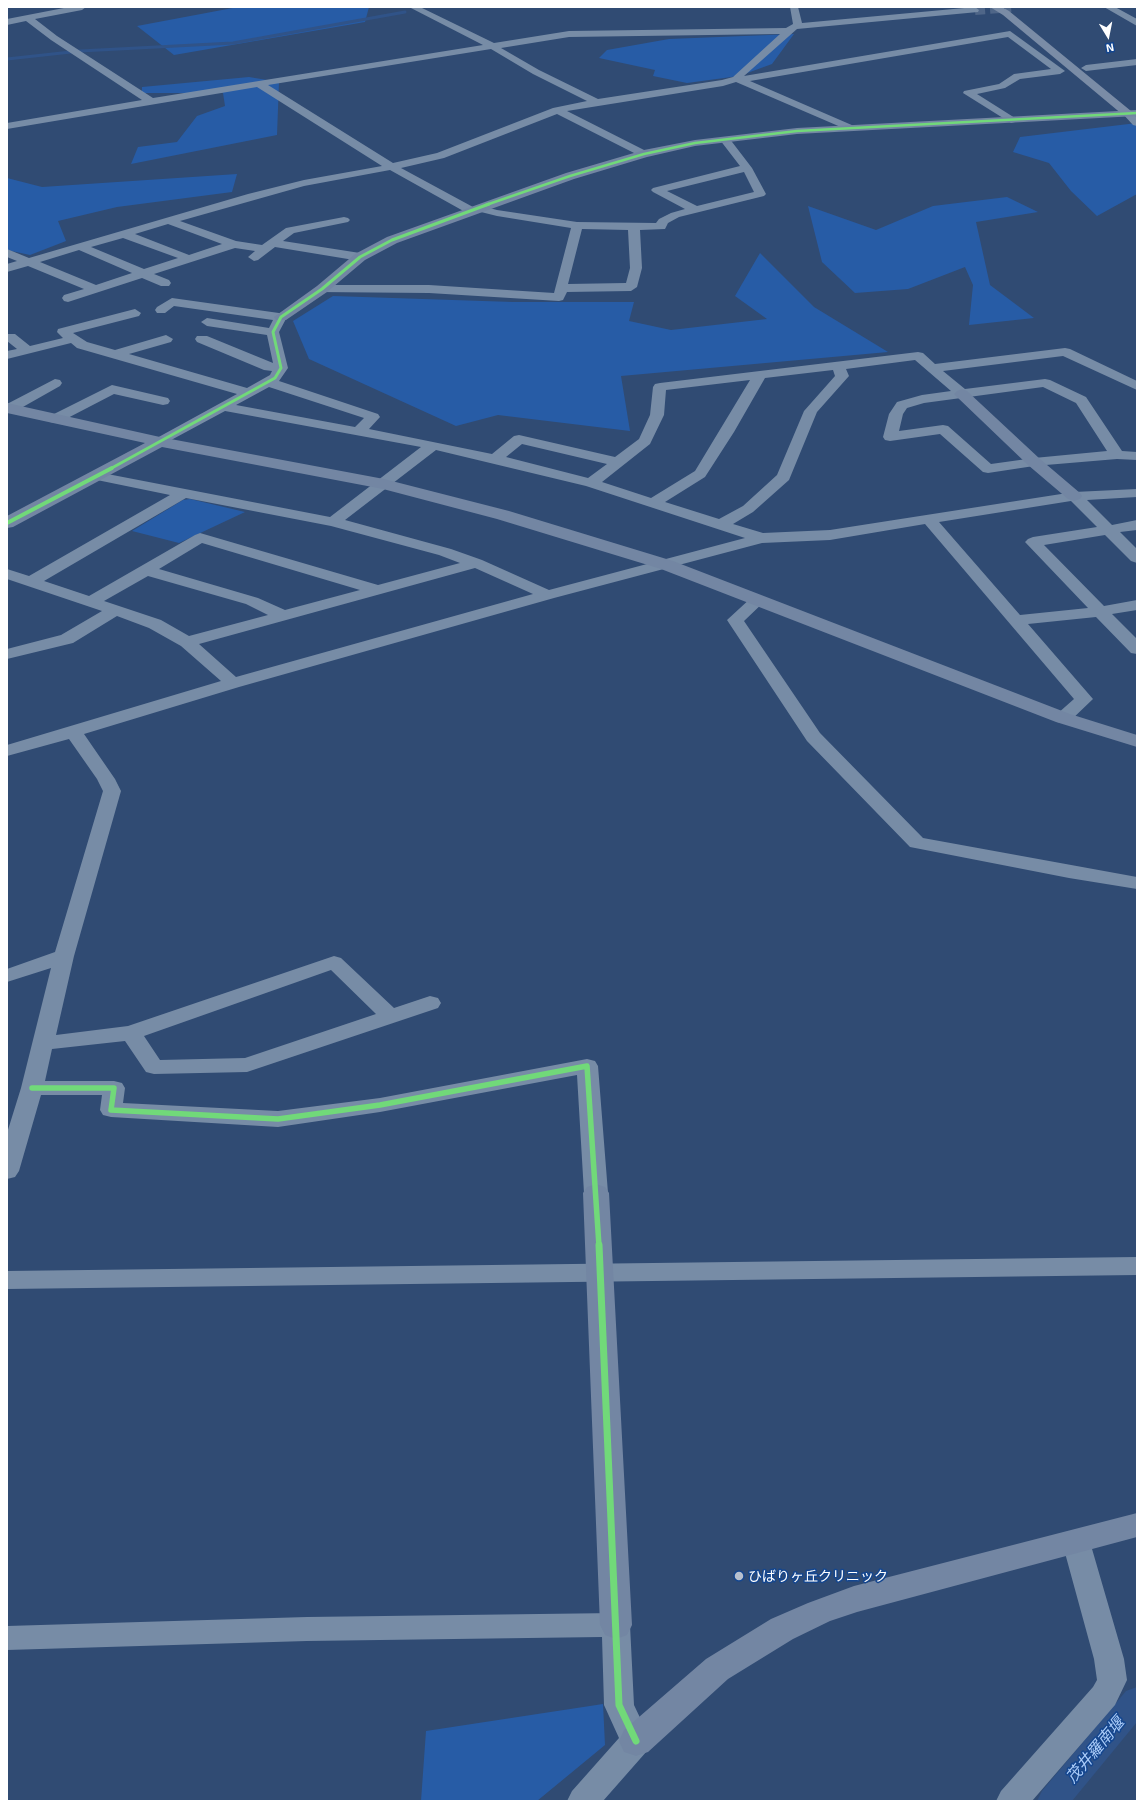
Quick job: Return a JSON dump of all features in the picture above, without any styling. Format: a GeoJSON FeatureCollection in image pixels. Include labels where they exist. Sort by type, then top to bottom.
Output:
{"type":"FeatureCollection","features":[{"type":"Feature","properties":{"kind":"highway"},"geometry":{"type":"LineString","coordinates":[[996,7],[1004,10],[1132,113]]}},
{"type":"Feature","properties":{"kind":"street"},"geometry":{"type":"LineString","coordinates":[[29,17],[37,7]]}},
{"type":"Feature","properties":{"kind":"street"},"geometry":{"type":"LineString","coordinates":[[7,22],[82,7]]}},
{"type":"Feature","properties":{"kind":"street"},"geometry":{"type":"LineString","coordinates":[[413,7],[492,46],[536,72],[597,102]]}},
{"type":"Feature","properties":{"kind":"street"},"geometry":{"type":"LineString","coordinates":[[794,7],[796,20],[799,26]]}},
{"type":"Feature","properties":{"kind":"street"},"geometry":{"type":"LineString","coordinates":[[1108,7],[1137,23]]}},
{"type":"Feature","properties":{"kind":"street"},"geometry":{"type":"LineString","coordinates":[[738,80],[787,31],[794,26],[975,10]]}},
{"type":"Feature","properties":{"kind":"street"},"geometry":{"type":"LineString","coordinates":[[29,17],[54,38],[152,101]]}},
{"type":"Feature","properties":{"kind":"street"},"geometry":{"type":"LineString","coordinates":[[7,126],[152,101],[569,34],[787,31]]}},
{"type":"Feature","properties":{"kind":"street"},"geometry":{"type":"LineString","coordinates":[[7,268],[166,220],[304,183],[392,167],[440,156],[557,110],[597,102],[723,83],[1010,34],[1060,71],[1017,76],[1002,86],[968,93],[1011,120]]}},
{"type":"Feature","properties":{"kind":"street"},"geometry":{"type":"LineString","coordinates":[[1086,68],[1137,62]]}},
{"type":"Feature","properties":{"kind":"street"},"geometry":{"type":"LineString","coordinates":[[738,80],[850,128]]}},
{"type":"Feature","properties":{"kind":"street"},"geometry":{"type":"LineString","coordinates":[[259,84],[392,167],[474,210],[577,225],[634,225],[661,227],[664,221],[675,215],[760,194],[747,168],[725,140]]}},
{"type":"Feature","properties":{"kind":"street"},"geometry":{"type":"LineString","coordinates":[[557,110],[644,154]]}},
{"type":"Feature","properties":{"kind":"street"},"geometry":{"type":"LineString","coordinates":[[7,523],[160,442],[275,378],[281,368],[273,332],[282,317],[322,289],[360,257],[392,240],[570,176],[644,154],[695,143],[797,131],[1132,113],[1137,123]]}},
{"type":"Feature","properties":{"kind":"street"},"geometry":{"type":"LineString","coordinates":[[695,210],[657,190],[747,168]]}},
{"type":"Feature","properties":{"kind":"street"},"geometry":{"type":"LineString","coordinates":[[166,220],[234,244],[269,246],[360,257]]}},
{"type":"Feature","properties":{"kind":"street"},"geometry":{"type":"LineString","coordinates":[[250,260],[290,230],[344,220]]}},
{"type":"Feature","properties":{"kind":"street"},"geometry":{"type":"LineString","coordinates":[[322,289],[428,289],[559,298],[577,225]]}},
{"type":"Feature","properties":{"kind":"street"},"geometry":{"type":"LineString","coordinates":[[562,288],[631,287],[636,268],[634,225]]}},
{"type":"Feature","properties":{"kind":"street"},"geometry":{"type":"LineString","coordinates":[[122,233],[190,259]]}},
{"type":"Feature","properties":{"kind":"street"},"geometry":{"type":"LineString","coordinates":[[68,298],[234,244]]}},
{"type":"Feature","properties":{"kind":"street"},"geometry":{"type":"LineString","coordinates":[[79,246],[165,283]]}},
{"type":"Feature","properties":{"kind":"street"},"geometry":{"type":"LineString","coordinates":[[7,253],[30,261],[96,289]]}},
{"type":"Feature","properties":{"kind":"street"},"geometry":{"type":"LineString","coordinates":[[161,310],[172,302],[282,317]]}},
{"type":"Feature","properties":{"kind":"street"},"geometry":{"type":"LineString","coordinates":[[136,313],[63,332],[82,345],[249,393]]}},
{"type":"Feature","properties":{"kind":"street"},"geometry":{"type":"LineString","coordinates":[[206,322],[273,332]]}},
{"type":"Feature","properties":{"kind":"street"},"geometry":{"type":"LineString","coordinates":[[10,337],[27,350]]}},
{"type":"Feature","properties":{"kind":"street"},"geometry":{"type":"LineString","coordinates":[[116,354],[166,338]]}},
{"type":"Feature","properties":{"kind":"street"},"geometry":{"type":"LineString","coordinates":[[7,356],[73,339]]}},
{"type":"Feature","properties":{"kind":"street"},"geometry":{"type":"LineString","coordinates":[[202,339],[269,368],[281,368]]}},
{"type":"Feature","properties":{"kind":"street"},"geometry":{"type":"LineString","coordinates":[[932,368],[1065,352],[1137,386]]}},
{"type":"Feature","properties":{"kind":"street"},"geometry":{"type":"LineString","coordinates":[[591,483],[645,441],[657,415],[660,387],[918,356],[962,394],[1034,462],[1110,529],[1137,558]]}},
{"type":"Feature","properties":{"kind":"street"},"geometry":{"type":"LineString","coordinates":[[720,525],[748,509],[784,477],[811,411],[842,376],[838,366]]}},
{"type":"Feature","properties":{"kind":"street"},"geometry":{"type":"LineString","coordinates":[[653,503],[700,474],[727,432],[760,375]]}},
{"type":"Feature","properties":{"kind":"street"},"geometry":{"type":"LineString","coordinates":[[268,382],[373,417],[359,431]]}},
{"type":"Feature","properties":{"kind":"street"},"geometry":{"type":"LineString","coordinates":[[8,409],[55,383]]}},
{"type":"Feature","properties":{"kind":"street"},"geometry":{"type":"LineString","coordinates":[[1117,455],[1081,400],[1045,383],[922,399],[902,405],[896,414],[890,437],[943,429],[988,469],[1034,462],[1117,455],[1137,456]]}},
{"type":"Feature","properties":{"kind":"street"},"geometry":{"type":"LineString","coordinates":[[55,419],[112,388],[163,401]]}},
{"type":"Feature","properties":{"kind":"street"},"geometry":{"type":"LineString","coordinates":[[224,407],[433,445],[495,459],[591,483],[762,538]]}},
{"type":"Feature","properties":{"kind":"street"},"geometry":{"type":"LineString","coordinates":[[8,409],[160,442],[384,484],[503,515],[667,565],[1063,718],[1137,742]]}},
{"type":"Feature","properties":{"kind":"street"},"geometry":{"type":"LineString","coordinates":[[495,459],[519,439],[618,462]]}},
{"type":"Feature","properties":{"kind":"street"},"geometry":{"type":"LineString","coordinates":[[333,522],[433,445]]}},
{"type":"Feature","properties":{"kind":"street"},"geometry":{"type":"LineString","coordinates":[[97,476],[333,522],[445,552],[476,563],[548,595]]}},
{"type":"Feature","properties":{"kind":"street"},"geometry":{"type":"LineString","coordinates":[[31,582],[184,493]]}},
{"type":"Feature","properties":{"kind":"street"},"geometry":{"type":"LineString","coordinates":[[7,751],[233,683],[548,595],[667,565],[762,538],[830,535],[1074,496],[1137,493]]}},
{"type":"Feature","properties":{"kind":"street"},"geometry":{"type":"LineString","coordinates":[[929,520],[1084,699],[1063,718]]}},
{"type":"Feature","properties":{"kind":"street"},"geometry":{"type":"LineString","coordinates":[[1137,525],[1033,542],[1137,648]]}},
{"type":"Feature","properties":{"kind":"street"},"geometry":{"type":"LineString","coordinates":[[90,602],[200,538],[378,590]]}},
{"type":"Feature","properties":{"kind":"street"},"geometry":{"type":"LineString","coordinates":[[187,642],[476,563]]}},
{"type":"Feature","properties":{"kind":"street"},"geometry":{"type":"LineString","coordinates":[[146,570],[252,601],[284,616]]}},
{"type":"Feature","properties":{"kind":"street"},"geometry":{"type":"LineString","coordinates":[[7,574],[155,624],[187,642],[233,683]]}},
{"type":"Feature","properties":{"kind":"street"},"geometry":{"type":"LineString","coordinates":[[758,600],[736,620],[814,737],[917,843],[1069,872],[1137,883]]}},
{"type":"Feature","properties":{"kind":"street"},"geometry":{"type":"LineString","coordinates":[[1016,620],[1102,611],[1137,605]]}},
{"type":"Feature","properties":{"kind":"street"},"geometry":{"type":"LineString","coordinates":[[10,649],[66,639],[114,611]]}},
{"type":"Feature","properties":{"kind":"street"},"geometry":{"type":"LineString","coordinates":[[7,1171],[32,1088],[64,956],[112,791],[106,779],[73,732]]}},
{"type":"Feature","properties":{"kind":"street"},"geometry":{"type":"LineString","coordinates":[[7,976],[64,956]]}},
{"type":"Feature","properties":{"kind":"street"},"geometry":{"type":"LineString","coordinates":[[43,1043],[131,1033],[334,962],[390,1016]]}},
{"type":"Feature","properties":{"kind":"street"},"geometry":{"type":"LineString","coordinates":[[131,1033],[154,1067],[247,1066],[430,1003]]}},
{"type":"Feature","properties":{"kind":"street"},"geometry":{"type":"LineString","coordinates":[[32,1088],[114,1088],[111,1110],[278,1119],[380,1105],[587,1066],[601,1274],[619,1705],[636,1741]]}},
{"type":"Feature","properties":{"kind":"street"},"geometry":{"type":"LineString","coordinates":[[7,1280],[601,1274],[1137,1266]]}},
{"type":"Feature","properties":{"kind":"street"},"geometry":{"type":"LineString","coordinates":[[582,1801],[636,1741],[717,1669],[782,1629],[813,1615],[854,1600],[1137,1525]]}},
{"type":"Feature","properties":{"kind":"street"},"geometry":{"type":"LineString","coordinates":[[1012,1801],[1104,1696],[1112,1680],[1108,1659],[1076,1542]]}},
{"type":"Feature","properties":{"kind":"street"},"geometry":{"type":"LineString","coordinates":[[7,1638],[307,1629],[616,1624]]}},
{"type":"Feature","properties":{"kind":"shaded area"},"geometry":{"type":"Polygon","coordinates":[[[238,7],[369,7],[365,22],[174,55],[137,26],[238,7]]]}},
{"type":"Feature","properties":{"kind":"shaded area"},"geometry":{"type":"Polygon","coordinates":[[[794,34],[772,64],[739,76],[687,83],[653,76],[655,70],[599,58],[607,50],[669,39],[794,34]]]}},
{"type":"Feature","properties":{"kind":"shaded area"},"geometry":{"type":"Polygon","coordinates":[[[249,77],[279,82],[277,135],[131,164],[138,147],[177,142],[197,116],[225,106],[223,93],[142,93],[142,87],[249,77]]]}},
{"type":"Feature","properties":{"kind":"shaded area"},"geometry":{"type":"Polygon","coordinates":[[[1137,123],[1137,194],[1097,216],[1071,191],[1049,163],[1013,152],[1020,137],[1137,123]]]}},
{"type":"Feature","properties":{"kind":"shaded area"},"geometry":{"type":"Polygon","coordinates":[[[237,174],[232,192],[117,207],[58,221],[66,241],[30,255],[7,250],[7,178],[42,187],[237,174]]]}},
{"type":"Feature","properties":{"kind":"shaded area"},"geometry":{"type":"Polygon","coordinates":[[[1007,197],[1038,212],[976,222],[990,285],[1034,318],[969,325],[973,285],[965,267],[908,289],[855,293],[822,262],[808,206],[876,230],[933,206],[1007,197]]]}},
{"type":"Feature","properties":{"kind":"shaded area"},"geometry":{"type":"Polygon","coordinates":[[[760,253],[814,307],[888,352],[621,376],[630,431],[498,415],[456,426],[309,359],[293,321],[333,296],[513,302],[634,302],[629,321],[671,330],[767,319],[735,296],[760,253]]]}},
{"type":"Feature","properties":{"kind":"shaded area"},"geometry":{"type":"Polygon","coordinates":[[[190,499],[245,512],[179,543],[132,531],[183,500],[190,499]]]}},
{"type":"Feature","properties":{"kind":"shaded area"},"geometry":{"type":"Polygon","coordinates":[[[603,1704],[605,1745],[537,1801],[421,1801],[426,1731],[603,1704]]]}},
{"type":"Feature","properties":{"kind":"waterway"},"geometry":{"type":"LineString","coordinates":[[7,59],[80,51],[233,43],[405,12]]}},
{"type":"Feature","properties":{"kind":"waterway","name":"茂井羅南堰"},"geometry":{"type":"LineString","coordinates":[[1053,1801],[1137,1700]]}},
{"type":"Feature","properties":{"kind":"tunnel"},"geometry":{"type":"LineString","coordinates":[[975,10],[1011,7]]}},
{"type":"Feature","properties":{"kind":"cycle path"},"geometry":{"type":"LineString","coordinates":[[7,523],[97,476],[275,378],[281,368],[273,332],[281,317],[322,289],[360,257],[392,240],[478,208],[570,176],[644,154],[695,143],[797,131],[1137,113]]}},
{"type":"Feature","properties":{"kind":"cycle path"},"geometry":{"type":"LineString","coordinates":[[32,1088],[114,1088],[111,1110],[278,1119],[380,1105],[587,1066],[601,1274],[619,1705],[636,1741]]}},
{"type":"Feature","properties":{"kind":"place","name":"ひばりヶ丘クリニック"},"geometry":{"type":"Point","coordinates":[739,1576]}}]}
